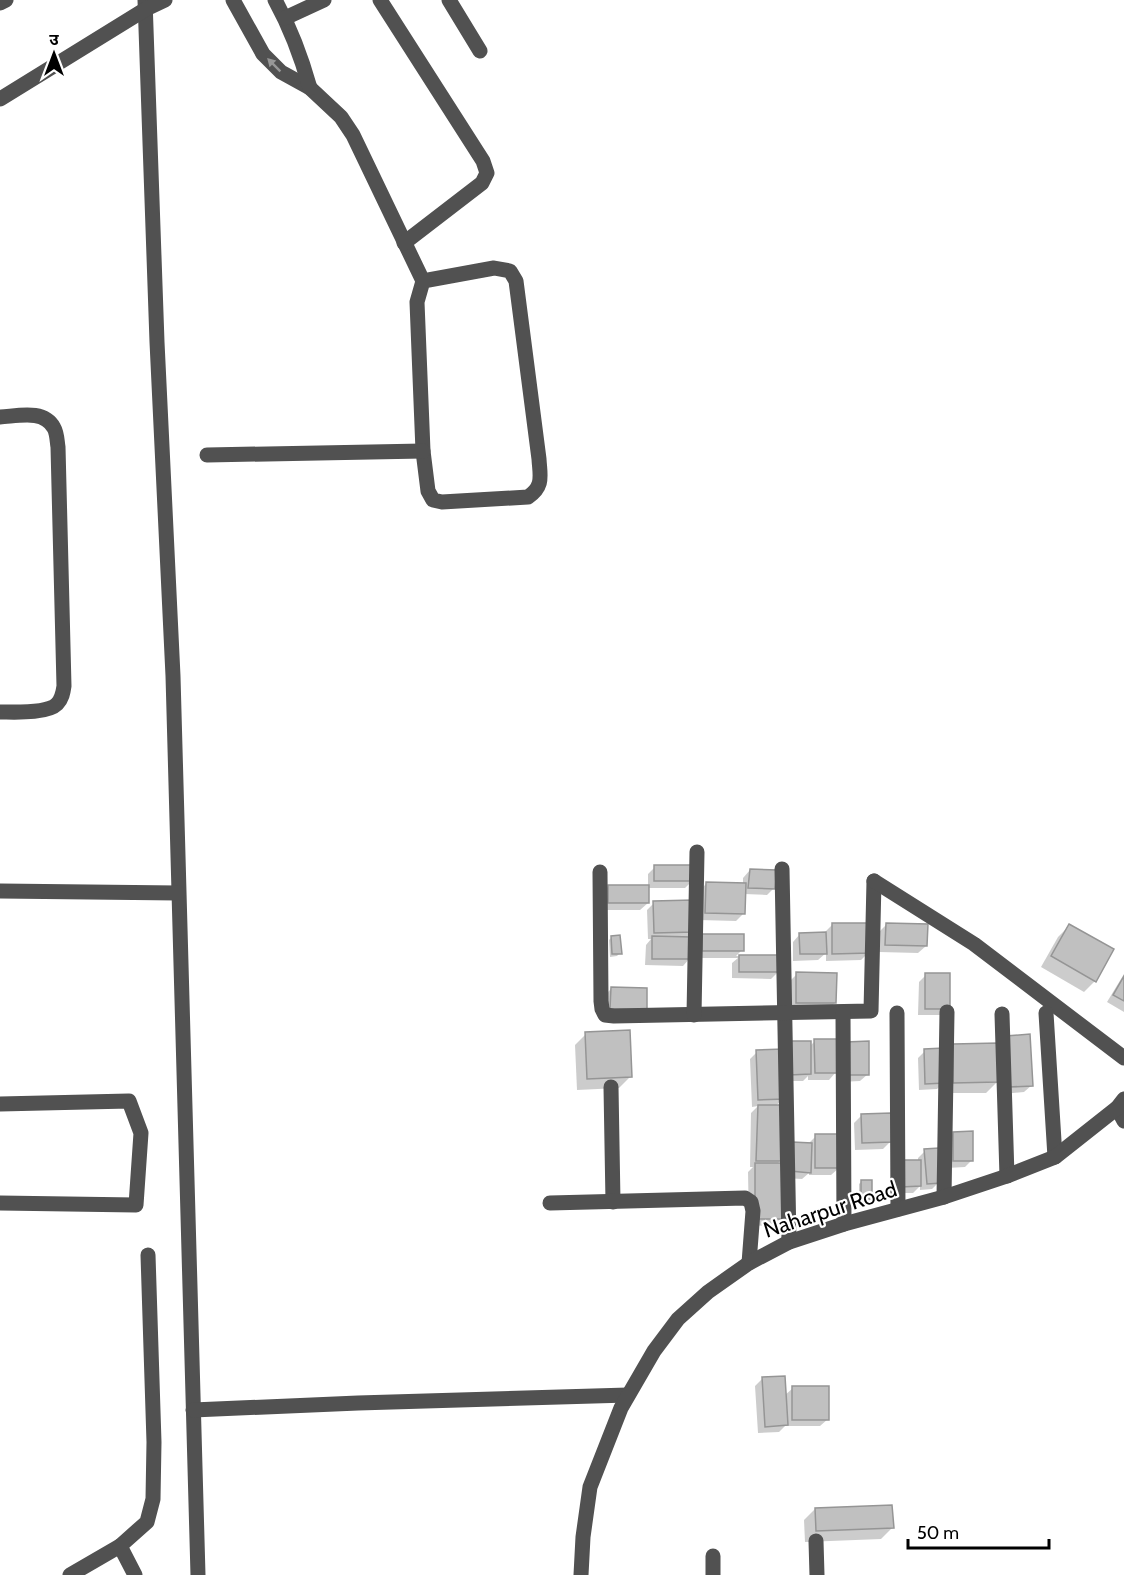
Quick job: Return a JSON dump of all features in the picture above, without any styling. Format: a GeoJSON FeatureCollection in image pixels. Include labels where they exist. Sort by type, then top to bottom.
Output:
{"type":"FeatureCollection","features":[{"type":"Feature","properties":{"kind":"street"},"geometry":{"type":"LineString","coordinates":[[0,3],[6,0]]}},
{"type":"Feature","properties":{"kind":"street"},"geometry":{"type":"LineString","coordinates":[[0,99],[146,5],[165,0]]}},
{"type":"Feature","properties":{"kind":"street"},"geometry":{"type":"LineString","coordinates":[[233,0],[263,54],[280,72],[310,88],[341,117],[353,135],[423,281],[417,302],[423,451],[428,491],[433,500],[442,502],[528,496],[537,491],[541,481],[516,282],[510,271],[494,268],[423,281]]}},
{"type":"Feature","properties":{"kind":"street"},"geometry":{"type":"LineString","coordinates":[[274,0],[300,51],[310,88]]}},
{"type":"Feature","properties":{"kind":"street"},"geometry":{"type":"LineString","coordinates":[[285,18],[324,0]]}},
{"type":"Feature","properties":{"kind":"street"},"geometry":{"type":"LineString","coordinates":[[380,0],[483,161],[487,173],[482,183],[404,243]]}},
{"type":"Feature","properties":{"kind":"street"},"geometry":{"type":"LineString","coordinates":[[449,0],[480,51]]}},
{"type":"Feature","properties":{"kind":"street"},"geometry":{"type":"LineString","coordinates":[[146,5],[157,342],[173,676],[198,1575]]}},
{"type":"Feature","properties":{"kind":"street"},"geometry":{"type":"LineString","coordinates":[[0,417],[36,415],[48,420],[56,430],[64,686],[62,697],[55,706],[41,710],[0,712]]}},
{"type":"Feature","properties":{"kind":"street"},"geometry":{"type":"LineString","coordinates":[[207,455],[423,451]]}},
{"type":"Feature","properties":{"kind":"street"},"geometry":{"type":"LineString","coordinates":[[694,1015],[697,852]]}},
{"type":"Feature","properties":{"kind":"street"},"geometry":{"type":"LineString","coordinates":[[782,869],[789,1242]]}},
{"type":"Feature","properties":{"kind":"street"},"geometry":{"type":"LineString","coordinates":[[600,872],[601,1001],[605,1015],[872,1011],[874,881],[974,944],[1124,1058]]}},
{"type":"Feature","properties":{"kind":"street"},"geometry":{"type":"LineString","coordinates":[[0,891],[178,893]]}},
{"type":"Feature","properties":{"kind":"street"},"geometry":{"type":"LineString","coordinates":[[944,1197],[947,1012]]}},
{"type":"Feature","properties":{"kind":"street"},"geometry":{"type":"LineString","coordinates":[[843,1013],[844,1224]]}},
{"type":"Feature","properties":{"kind":"street"},"geometry":{"type":"LineString","coordinates":[[897,1013],[898,1209]]}},
{"type":"Feature","properties":{"kind":"street"},"geometry":{"type":"LineString","coordinates":[[1046,1013],[1055,1157]]}},
{"type":"Feature","properties":{"kind":"street"},"geometry":{"type":"LineString","coordinates":[[1002,1014],[1007,1176]]}},
{"type":"Feature","properties":{"kind":"street"},"geometry":{"type":"LineString","coordinates":[[611,1087],[613,1202]]}},
{"type":"Feature","properties":{"kind":"street"},"geometry":{"type":"LineString","coordinates":[[0,1104],[129,1101],[141,1133],[136,1205],[0,1203]]}},
{"type":"Feature","properties":{"kind":"street","name":"Naharpur Road"},"geometry":{"type":"LineString","coordinates":[[581,1575],[583,1537],[590,1487],[621,1408],[654,1351],[678,1319],[708,1292],[749,1263],[789,1242],[844,1224],[944,1197],[1055,1157],[1122,1109]]}},
{"type":"Feature","properties":{"kind":"street"},"geometry":{"type":"LineString","coordinates":[[550,1203],[746,1198],[752,1202],[753,1211],[749,1263]]}},
{"type":"Feature","properties":{"kind":"street"},"geometry":{"type":"LineString","coordinates":[[70,1575],[120,1546],[147,1522],[153,1499],[154,1442],[148,1256]]}},
{"type":"Feature","properties":{"kind":"street"},"geometry":{"type":"LineString","coordinates":[[193,1410],[628,1395]]}},
{"type":"Feature","properties":{"kind":"street"},"geometry":{"type":"LineString","coordinates":[[816,1541],[817,1575]]}},
{"type":"Feature","properties":{"kind":"street"},"geometry":{"type":"LineString","coordinates":[[120,1546],[135,1575]]}},
{"type":"Feature","properties":{"kind":"street"},"geometry":{"type":"LineString","coordinates":[[713,1557],[714,1575]]}},
{"type":"Feature","properties":{"kind":"building"},"geometry":{"type":"Polygon","coordinates":[[[654,865],[693,865],[693,881],[654,881],[654,865]]]}},
{"type":"Feature","properties":{"kind":"building"},"geometry":{"type":"Polygon","coordinates":[[[750,869],[777,870],[775,889],[748,888],[750,869]]]}},
{"type":"Feature","properties":{"kind":"building"},"geometry":{"type":"Polygon","coordinates":[[[706,882],[746,883],[745,914],[705,913],[706,882]]]}},
{"type":"Feature","properties":{"kind":"building"},"geometry":{"type":"Polygon","coordinates":[[[608,885],[649,885],[649,903],[608,903],[608,885]]]}},
{"type":"Feature","properties":{"kind":"building"},"geometry":{"type":"Polygon","coordinates":[[[693,900],[694,932],[654,933],[653,901],[693,900]]]}},
{"type":"Feature","properties":{"kind":"building"},"geometry":{"type":"Polygon","coordinates":[[[832,923],[869,923],[870,953],[832,954],[832,923]]]}},
{"type":"Feature","properties":{"kind":"building"},"geometry":{"type":"Polygon","coordinates":[[[886,923],[928,924],[927,946],[885,945],[886,923]]]}},
{"type":"Feature","properties":{"kind":"building"},"geometry":{"type":"Polygon","coordinates":[[[1069,924],[1114,949],[1096,982],[1051,956],[1069,924]]]}},
{"type":"Feature","properties":{"kind":"building"},"geometry":{"type":"Polygon","coordinates":[[[826,932],[827,954],[800,954],[799,933],[826,932]]]}},
{"type":"Feature","properties":{"kind":"building"},"geometry":{"type":"Polygon","coordinates":[[[702,934],[744,934],[744,951],[702,951],[702,934]]]}},
{"type":"Feature","properties":{"kind":"building"},"geometry":{"type":"Polygon","coordinates":[[[620,935],[622,954],[612,954],[611,936],[620,935]]]}},
{"type":"Feature","properties":{"kind":"building"},"geometry":{"type":"Polygon","coordinates":[[[652,936],[692,937],[691,959],[652,959],[652,936]]]}},
{"type":"Feature","properties":{"kind":"building"},"geometry":{"type":"Polygon","coordinates":[[[739,955],[780,955],[780,972],[739,972],[739,955]]]}},
{"type":"Feature","properties":{"kind":"building"},"geometry":{"type":"Polygon","coordinates":[[[796,972],[837,973],[836,1003],[796,1003],[796,972]]]}},
{"type":"Feature","properties":{"kind":"building"},"geometry":{"type":"Polygon","coordinates":[[[925,973],[950,973],[950,1009],[925,1009],[925,973]]]}},
{"type":"Feature","properties":{"kind":"building"},"geometry":{"type":"Polygon","coordinates":[[[1124,976],[1124,1001],[1113,995],[1124,976]]]}},
{"type":"Feature","properties":{"kind":"building"},"geometry":{"type":"Polygon","coordinates":[[[611,987],[647,988],[647,1009],[610,1009],[611,987]]]}},
{"type":"Feature","properties":{"kind":"building"},"geometry":{"type":"Polygon","coordinates":[[[630,1030],[632,1077],[587,1079],[585,1032],[630,1030]]]}},
{"type":"Feature","properties":{"kind":"building"},"geometry":{"type":"Polygon","coordinates":[[[1030,1034],[1033,1086],[1009,1087],[1006,1036],[1030,1034]]]}},
{"type":"Feature","properties":{"kind":"building"},"geometry":{"type":"Polygon","coordinates":[[[814,1039],[837,1039],[837,1073],[815,1073],[814,1039]]]}},
{"type":"Feature","properties":{"kind":"building"},"geometry":{"type":"Polygon","coordinates":[[[789,1041],[811,1041],[811,1074],[789,1075],[789,1041]]]}},
{"type":"Feature","properties":{"kind":"building"},"geometry":{"type":"Polygon","coordinates":[[[869,1041],[869,1075],[847,1075],[846,1042],[869,1041]]]}},
{"type":"Feature","properties":{"kind":"building"},"geometry":{"type":"Polygon","coordinates":[[[998,1043],[998,1082],[953,1083],[953,1044],[998,1043]]]}},
{"type":"Feature","properties":{"kind":"building"},"geometry":{"type":"Polygon","coordinates":[[[944,1048],[945,1083],[925,1084],[924,1049],[944,1048]]]}},
{"type":"Feature","properties":{"kind":"building"},"geometry":{"type":"Polygon","coordinates":[[[783,1049],[785,1099],[758,1100],[756,1050],[783,1049]]]}},
{"type":"Feature","properties":{"kind":"building"},"geometry":{"type":"Polygon","coordinates":[[[758,1105],[783,1105],[782,1161],[756,1161],[758,1105]]]}},
{"type":"Feature","properties":{"kind":"building"},"geometry":{"type":"Polygon","coordinates":[[[891,1113],[892,1142],[862,1143],[861,1114],[891,1113]]]}},
{"type":"Feature","properties":{"kind":"building"},"geometry":{"type":"Polygon","coordinates":[[[973,1131],[973,1161],[953,1161],[953,1132],[973,1131]]]}},
{"type":"Feature","properties":{"kind":"building"},"geometry":{"type":"Polygon","coordinates":[[[815,1134],[840,1134],[840,1168],[815,1168],[815,1134]]]}},
{"type":"Feature","properties":{"kind":"building"},"geometry":{"type":"Polygon","coordinates":[[[792,1142],[812,1143],[811,1173],[790,1171],[792,1142]]]}},
{"type":"Feature","properties":{"kind":"building"},"geometry":{"type":"Polygon","coordinates":[[[939,1148],[941,1183],[927,1184],[924,1149],[939,1148]]]}},
{"type":"Feature","properties":{"kind":"building"},"geometry":{"type":"Polygon","coordinates":[[[901,1160],[921,1160],[921,1186],[901,1187],[901,1160]]]}},
{"type":"Feature","properties":{"kind":"building"},"geometry":{"type":"Polygon","coordinates":[[[755,1163],[782,1163],[783,1219],[755,1219],[755,1163]]]}},
{"type":"Feature","properties":{"kind":"building"},"geometry":{"type":"Polygon","coordinates":[[[861,1180],[872,1180],[872,1199],[861,1199],[861,1180]]]}},
{"type":"Feature","properties":{"kind":"building"},"geometry":{"type":"Polygon","coordinates":[[[785,1376],[788,1425],[765,1427],[762,1377],[785,1376]]]}},
{"type":"Feature","properties":{"kind":"building"},"geometry":{"type":"Polygon","coordinates":[[[792,1386],[829,1386],[829,1420],[792,1420],[792,1386]]]}},
{"type":"Feature","properties":{"kind":"building"},"geometry":{"type":"Polygon","coordinates":[[[892,1505],[894,1528],[816,1531],[815,1508],[892,1505]]]}}]}
